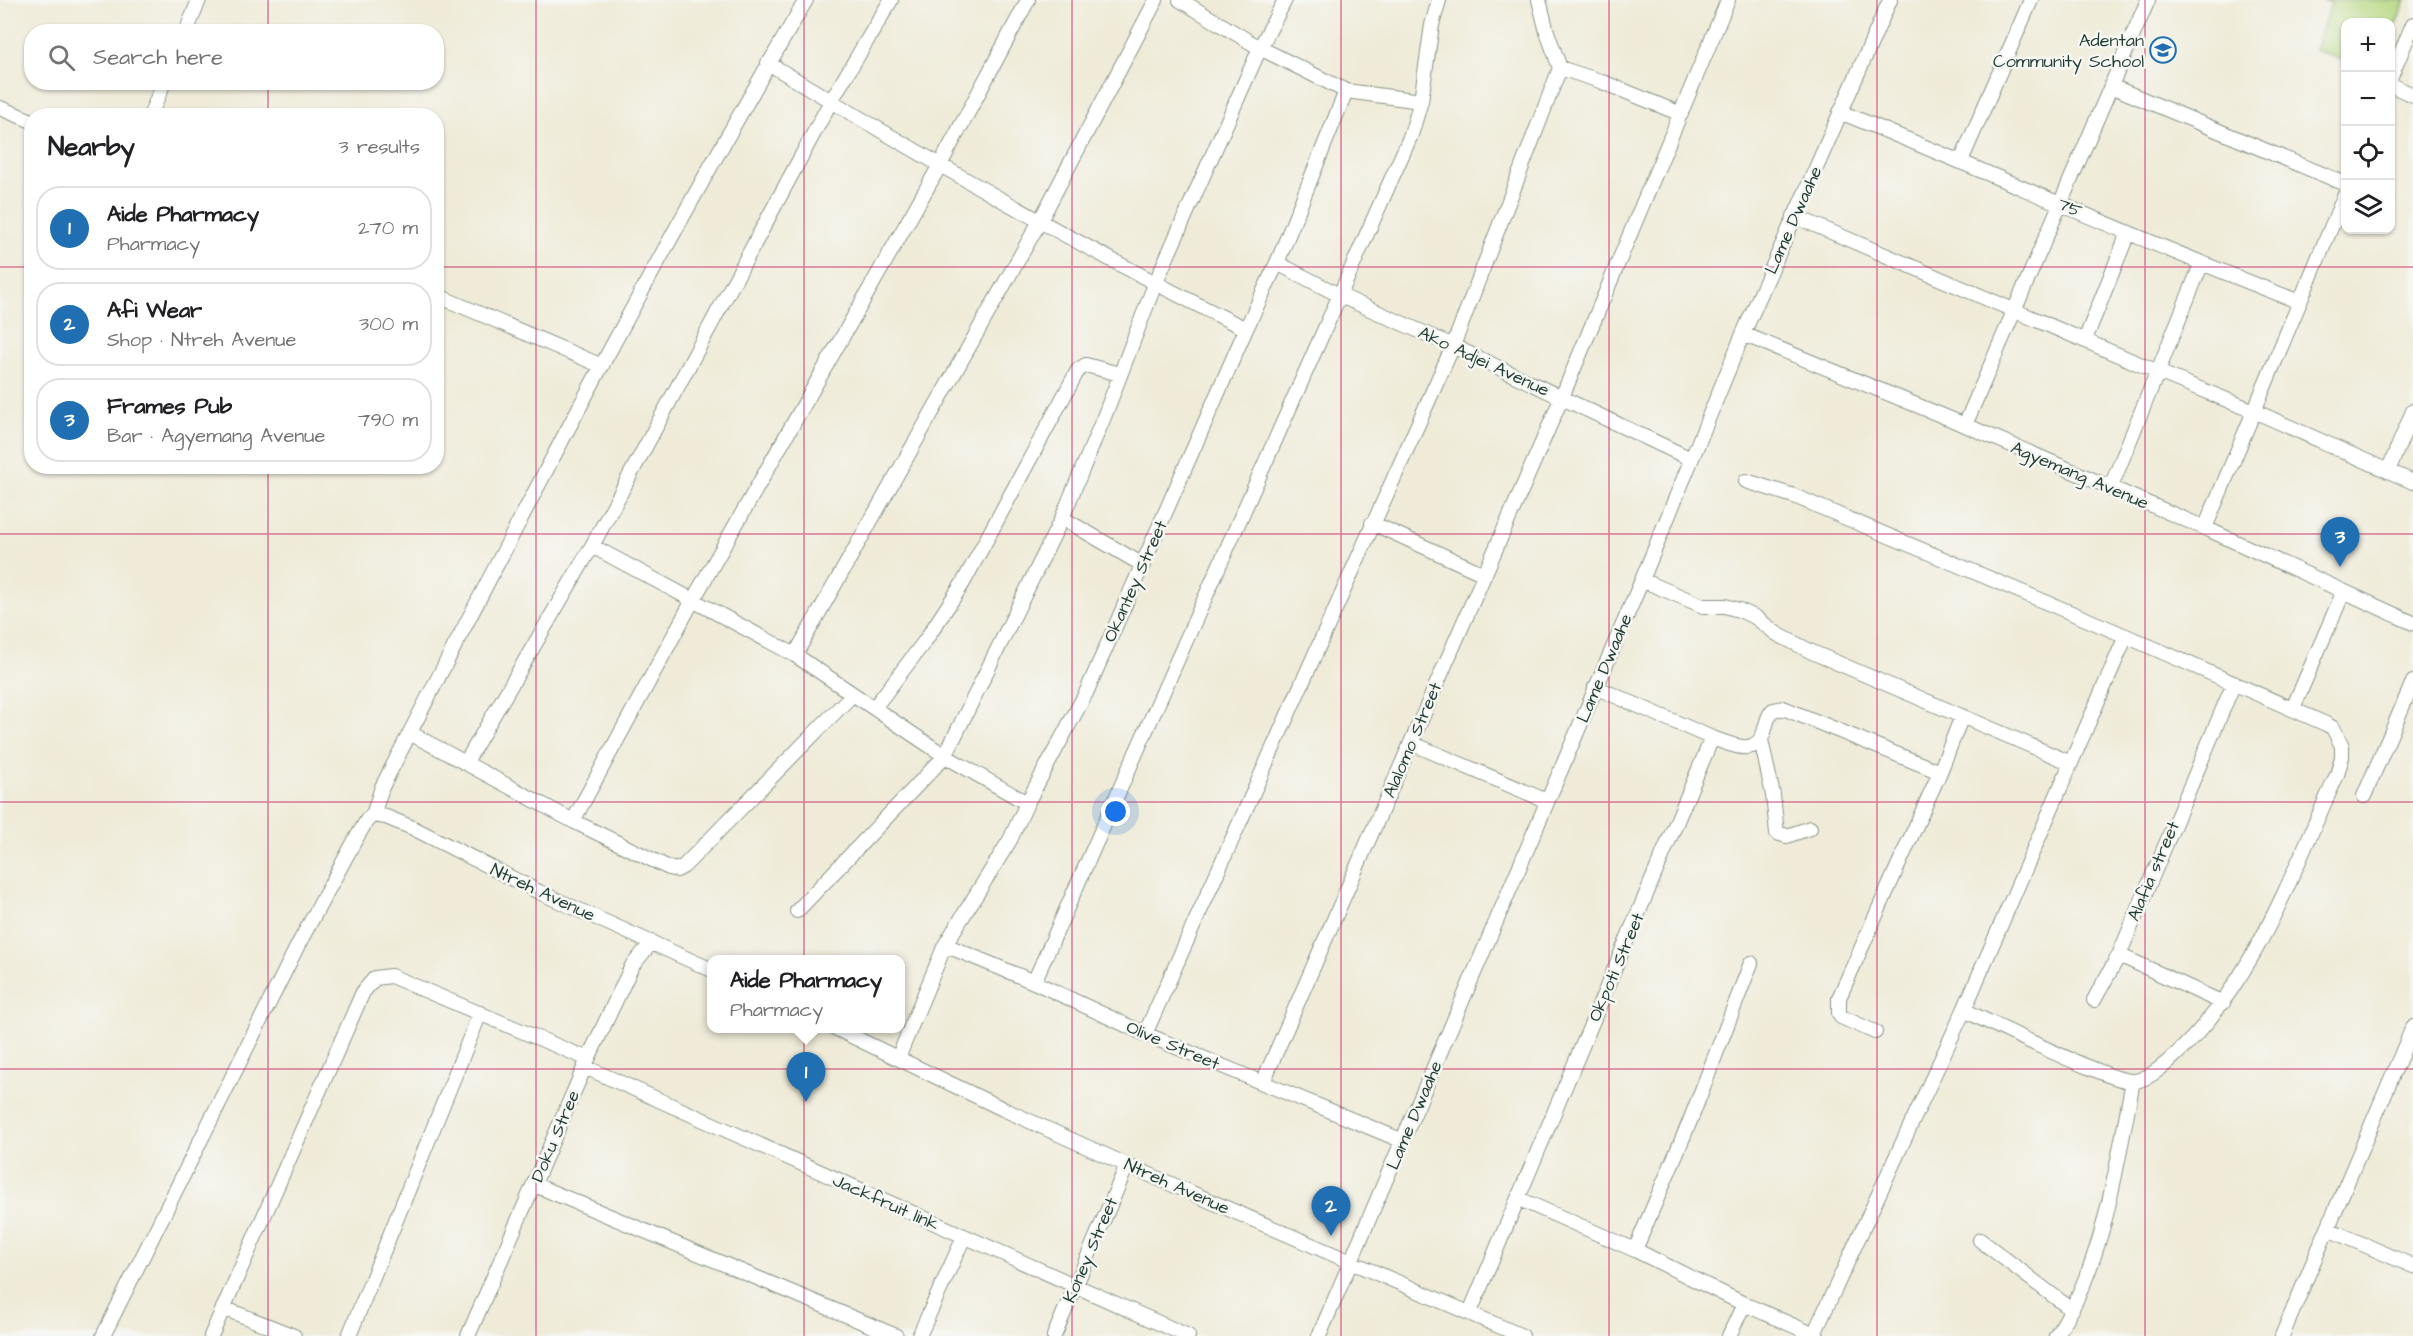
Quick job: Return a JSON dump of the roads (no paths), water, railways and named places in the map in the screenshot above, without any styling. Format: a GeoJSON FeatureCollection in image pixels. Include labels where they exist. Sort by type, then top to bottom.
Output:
{"type":"FeatureCollection","features":[{"type":"Feature","properties":{"kind":"street"},"geometry":{"type":"LineString","coordinates":[[189,24],[199,0]]}},
{"type":"Feature","properties":{"kind":"street"},"geometry":{"type":"LineString","coordinates":[[103,1336],[298,945],[354,842],[367,820],[373,815],[382,787],[602,366],[768,63],[806,0]]}},
{"type":"Feature","properties":{"kind":"street"},"geometry":{"type":"LineString","coordinates":[[466,762],[592,546],[831,101],[891,0]]}},
{"type":"Feature","properties":{"kind":"street"},"geometry":{"type":"LineString","coordinates":[[573,821],[693,600],[940,165],[1028,0]]}},
{"type":"Feature","properties":{"kind":"street"},"geometry":{"type":"LineString","coordinates":[[795,655],[1040,221],[1156,0]]}},
{"type":"Feature","properties":{"kind":"street"},"geometry":{"type":"LineString","coordinates":[[1180,0],[1260,48],[1346,92],[1421,101]]}},
{"type":"Feature","properties":{"kind":"street"},"geometry":{"type":"LineString","coordinates":[[797,911],[945,756],[1062,518],[1155,284],[1260,48],[1285,0]]}},
{"type":"Feature","properties":{"kind":"street"},"geometry":{"type":"LineString","coordinates":[[1034,982],[1411,135],[1421,101],[1432,25],[1439,0]]}},
{"type":"Feature","properties":{"kind":"street"},"geometry":{"type":"LineString","coordinates":[[1145,1034],[1453,346],[1560,68],[1539,0]]}},
{"type":"Feature","properties":{"kind":"street","name":"Alalomo Street"},"geometry":{"type":"LineString","coordinates":[[1263,1082],[1562,397],[1728,0]]}},
{"type":"Feature","properties":{"kind":"street"},"geometry":{"type":"LineString","coordinates":[[1960,161],[2031,0]]}},
{"type":"Feature","properties":{"kind":"street"},"geometry":{"type":"LineString","coordinates":[[1965,425],[2148,0]]}},
{"type":"Feature","properties":{"kind":"street","name":"Lame Dwaahe"},"geometry":{"type":"LineString","coordinates":[[1319,1336],[1642,580],[1743,334],[1840,112],[1885,1]]}},
{"type":"Feature","properties":{"kind":"street"},"geometry":{"type":"LineString","coordinates":[[2394,72],[2413,24]]}},
{"type":"Feature","properties":{"kind":"street"},"geometry":{"type":"LineString","coordinates":[[768,63],[940,165],[1040,221],[1155,284],[1246,329]]}},
{"type":"Feature","properties":{"kind":"street"},"geometry":{"type":"LineString","coordinates":[[1560,68],[1600,81],[1681,114]]}},
{"type":"Feature","properties":{"kind":"street"},"geometry":{"type":"LineString","coordinates":[[2111,86],[2341,182]]}},
{"type":"Feature","properties":{"kind":"street"},"geometry":{"type":"LineString","coordinates":[[2395,88],[2413,95]]}},
{"type":"Feature","properties":{"kind":"street"},"geometry":{"type":"LineString","coordinates":[[153,108],[161,90]]}},
{"type":"Feature","properties":{"kind":"street","name":"Okantey Street"},"geometry":{"type":"LineString","coordinates":[[898,1058],[945,945],[1010,840],[1027,803],[1086,693],[1277,263],[1346,92]]}},
{"type":"Feature","properties":{"kind":"street"},"geometry":{"type":"LineString","coordinates":[[0,108],[24,118]]}},
{"type":"Feature","properties":{"kind":"street","name":"75"},"geometry":{"type":"LineString","coordinates":[[1840,112],[2060,203],[2201,265],[2300,302]]}},
{"type":"Feature","properties":{"kind":"street"},"geometry":{"type":"LineString","coordinates":[[2205,528],[2341,204]]}},
{"type":"Feature","properties":{"kind":"street"},"geometry":{"type":"LineString","coordinates":[[1794,216],[2254,411],[2413,482]]}},
{"type":"Feature","properties":{"kind":"street"},"geometry":{"type":"LineString","coordinates":[[2085,340],[2128,233]]}},
{"type":"Feature","properties":{"kind":"street","name":"Ako Adjei Avenue"},"geometry":{"type":"LineString","coordinates":[[1277,263],[1341,296],[1453,346],[1691,459]]}},
{"type":"Feature","properties":{"kind":"street"},"geometry":{"type":"LineString","coordinates":[[2110,489],[2201,265]]}},
{"type":"Feature","properties":{"kind":"street"},"geometry":{"type":"LineString","coordinates":[[444,298],[602,366]]}},
{"type":"Feature","properties":{"kind":"street","name":"Agyemang Avenue"},"geometry":{"type":"LineString","coordinates":[[1743,334],[1965,425],[2205,528],[2413,623]]}},
{"type":"Feature","properties":{"kind":"street"},"geometry":{"type":"LineString","coordinates":[[874,708],[925,641],[963,583],[1078,370],[1086,365],[1119,374]]}},
{"type":"Feature","properties":{"kind":"street"},"geometry":{"type":"LineString","coordinates":[[2388,471],[2413,411]]}},
{"type":"Feature","properties":{"kind":"street"},"geometry":{"type":"LineString","coordinates":[[1746,481],[1794,496],[2293,708],[2333,728],[2342,746],[2342,757],[2337,775],[2259,943],[2223,1003],[2189,1043],[2149,1076],[2133,1081],[2113,1076],[2044,1049],[1964,1011]]}},
{"type":"Feature","properties":{"kind":"street"},"geometry":{"type":"LineString","coordinates":[[1062,518],[1143,565]]}},
{"type":"Feature","properties":{"kind":"street"},"geometry":{"type":"LineString","coordinates":[[1372,523],[1484,574]]}},
{"type":"Feature","properties":{"kind":"street"},"geometry":{"type":"LineString","coordinates":[[592,546],[795,655],[945,756],[1027,803]]}},
{"type":"Feature","properties":{"kind":"street"},"geometry":{"type":"LineString","coordinates":[[1642,580],[1703,606],[1725,606],[1747,613],[1777,634],[1812,652],[2071,763]]}},
{"type":"Feature","properties":{"kind":"street"},"geometry":{"type":"LineString","coordinates":[[2293,708],[2343,593]]}},
{"type":"Feature","properties":{"kind":"street"},"geometry":{"type":"LineString","coordinates":[[1519,1199],[1635,1250],[1744,1304],[1816,1335],[1964,1011],[2126,636]]}},
{"type":"Feature","properties":{"kind":"street"},"geometry":{"type":"LineString","coordinates":[[2364,796],[2413,682]]}},
{"type":"Feature","properties":{"kind":"street","name":"Alafia street"},"geometry":{"type":"LineString","coordinates":[[2094,1000],[2119,955],[2234,683]]}},
{"type":"Feature","properties":{"kind":"street"},"geometry":{"type":"LineString","coordinates":[[1595,687],[1712,738],[1740,747],[1754,746],[1761,740]]}},
{"type":"Feature","properties":{"kind":"street"},"geometry":{"type":"LineString","coordinates":[[410,733],[573,821],[677,870],[684,866],[852,695]]}},
{"type":"Feature","properties":{"kind":"street"},"geometry":{"type":"LineString","coordinates":[[1810,828],[1787,836],[1777,833],[1773,795],[1761,740],[1768,716],[1773,710],[1782,708],[1940,772]]}},
{"type":"Feature","properties":{"kind":"street"},"geometry":{"type":"LineString","coordinates":[[1875,1032],[1841,1017],[1839,998],[1940,772],[1962,716]]}},
{"type":"Feature","properties":{"kind":"street","name":"Okpoti Street"},"geometry":{"type":"LineString","coordinates":[[1470,1312],[1712,738]]}},
{"type":"Feature","properties":{"kind":"street"},"geometry":{"type":"LineString","coordinates":[[1411,743],[1547,801]]}},
{"type":"Feature","properties":{"kind":"street","name":"Ntreh Avenue"},"geometry":{"type":"LineString","coordinates":[[373,815],[386,817],[413,828],[539,892],[707,968]]}},
{"type":"Feature","properties":{"kind":"street","name":"Doku Stree"},"geometry":{"type":"LineString","coordinates":[[468,1336],[586,1063],[632,966],[652,942]]}},
{"type":"Feature","properties":{"kind":"street","name":"Olive Street"},"geometry":{"type":"LineString","coordinates":[[945,945],[1034,982],[1145,1034],[1403,1141]]}},
{"type":"Feature","properties":{"kind":"street"},"geometry":{"type":"LineString","coordinates":[[2119,955],[2223,1003]]}},
{"type":"Feature","properties":{"kind":"street"},"geometry":{"type":"LineString","coordinates":[[1635,1250],[1690,1121],[1751,963]]}},
{"type":"Feature","properties":{"kind":"street","name":"Jackfruit link"},"geometry":{"type":"LineString","coordinates":[[211,1336],[363,992],[375,978],[391,976],[480,1013],[964,1237],[1188,1336]]}},
{"type":"Feature","properties":{"kind":"street"},"geometry":{"type":"LineString","coordinates":[[349,1336],[480,1013]]}},
{"type":"Feature","properties":{"kind":"street"},"geometry":{"type":"LineString","coordinates":[[2282,1336],[2413,1027]]}},
{"type":"Feature","properties":{"kind":"street","name":"Ntreh Avenue"},"geometry":{"type":"LineString","coordinates":[[844,1033],[1127,1165],[1522,1336]]}},
{"type":"Feature","properties":{"kind":"street"},"geometry":{"type":"LineString","coordinates":[[2056,1336],[2085,1283],[2103,1223],[2133,1081]]}},
{"type":"Feature","properties":{"kind":"street","name":"Koney Street"},"geometry":{"type":"LineString","coordinates":[[1054,1336],[1127,1165]]}},
{"type":"Feature","properties":{"kind":"street"},"geometry":{"type":"LineString","coordinates":[[535,1185],[896,1336]]}},
{"type":"Feature","properties":{"kind":"street"},"geometry":{"type":"LineString","coordinates":[[2328,1229],[2413,1266]]}},
{"type":"Feature","properties":{"kind":"street"},"geometry":{"type":"LineString","coordinates":[[919,1336],[964,1237]]}},
{"type":"Feature","properties":{"kind":"street"},"geometry":{"type":"LineString","coordinates":[[1980,1240],[2072,1310]]}},
{"type":"Feature","properties":{"kind":"street"},"geometry":{"type":"LineString","coordinates":[[1729,1336],[1744,1304]]}},
{"type":"Feature","properties":{"kind":"street"},"geometry":{"type":"LineString","coordinates":[[223,1308],[294,1336]]}},
{"type":"Feature","properties":{"kind":"place","name":"Adentan Community School"},"geometry":{"type":"Point","coordinates":[2163,50]}},
{"type":"Feature","properties":{"kind":"place","name":"Frames Pub"},"geometry":{"type":"Point","coordinates":[2340,567]}},
{"type":"Feature","properties":{"kind":"place","name":"Aide Pharmacy"},"geometry":{"type":"Point","coordinates":[806,1102]}},
{"type":"Feature","properties":{"kind":"place","name":"Afi Wear"},"geometry":{"type":"Point","coordinates":[1331,1236]}}]}
